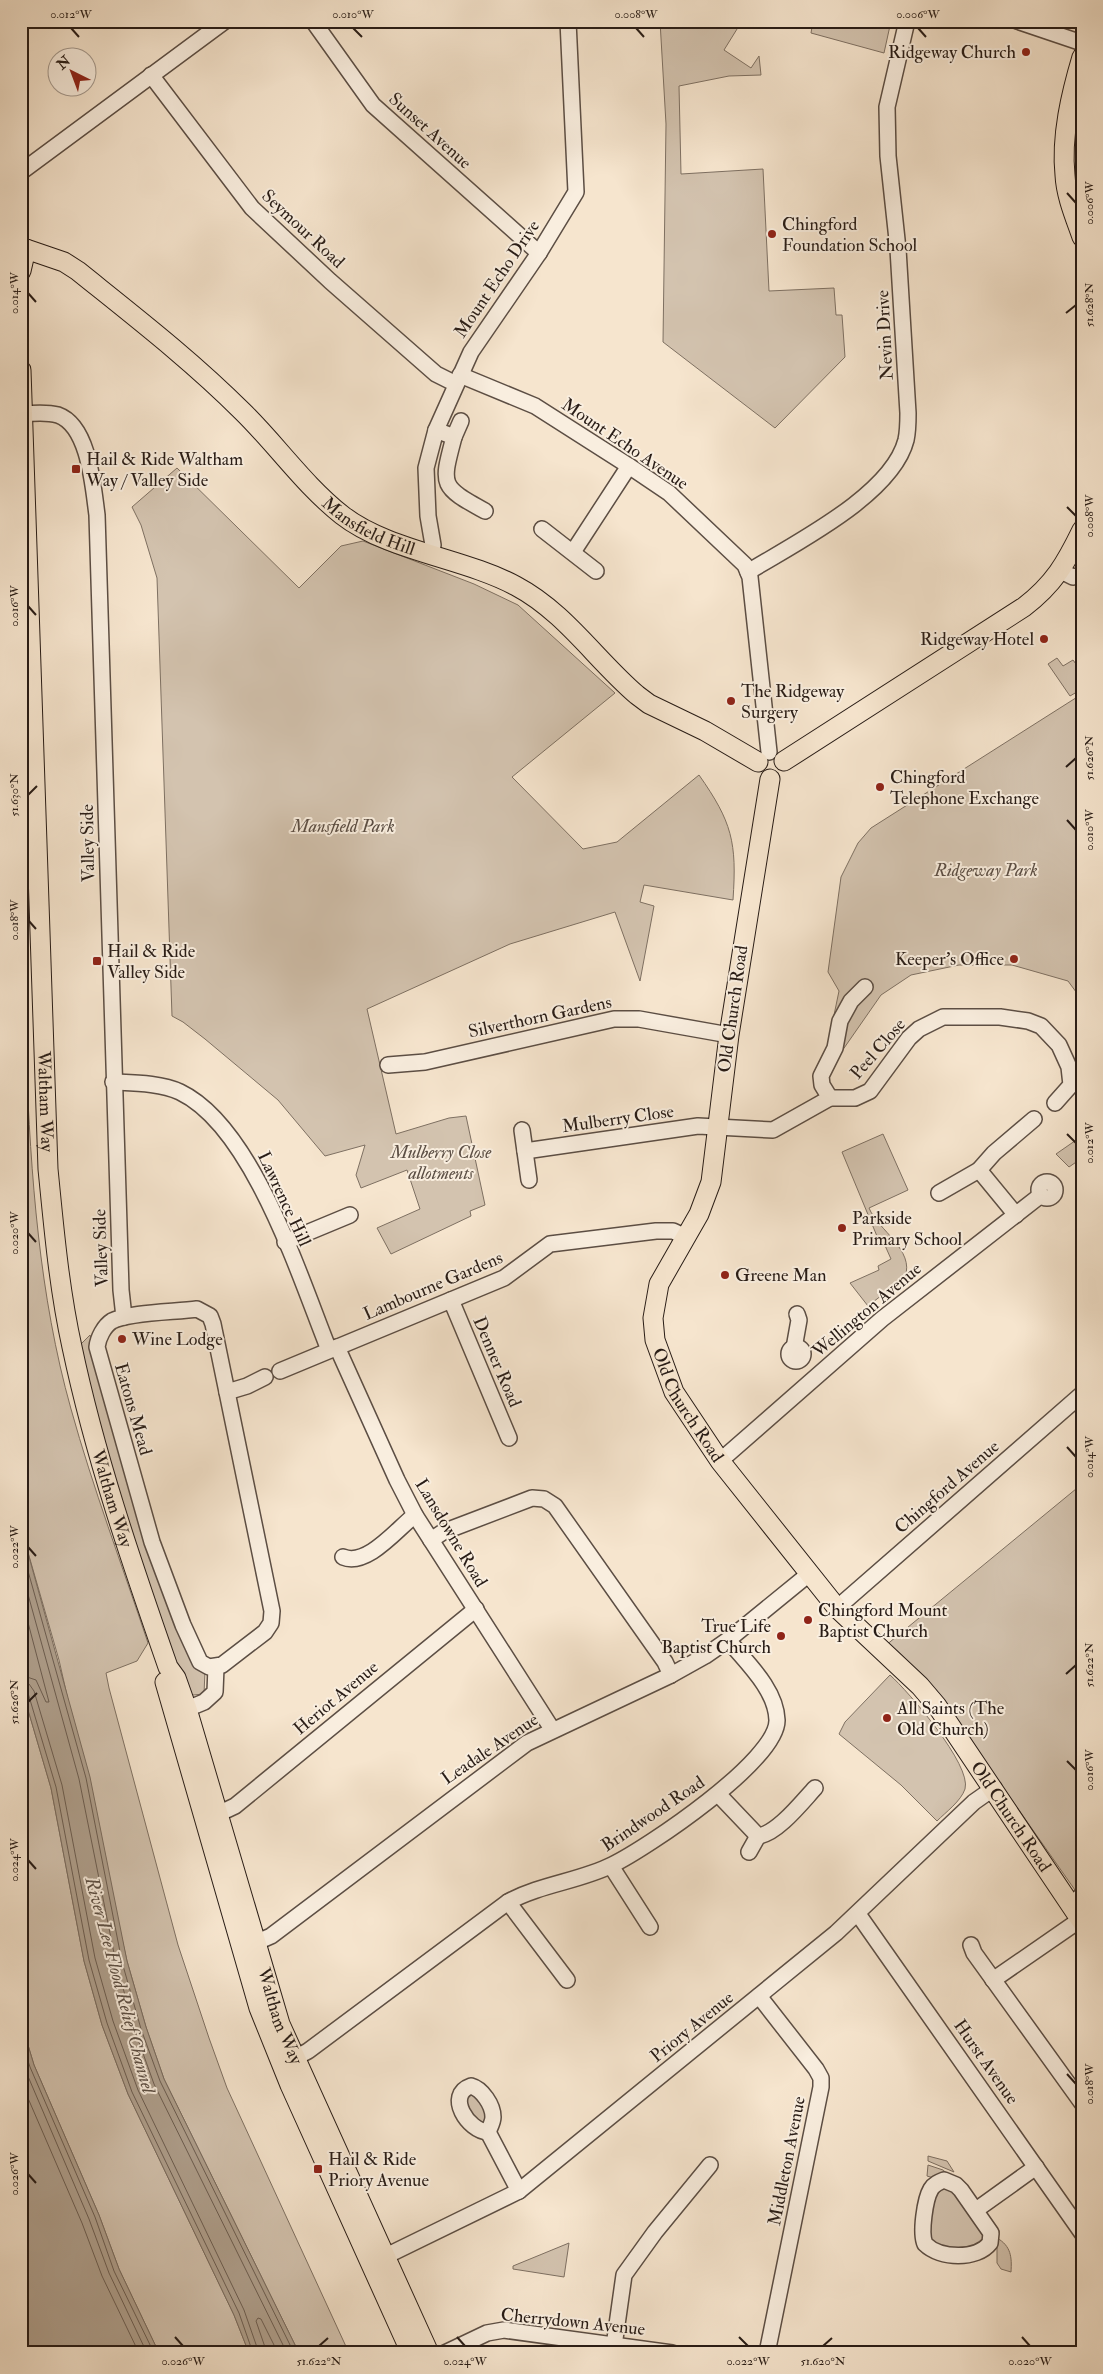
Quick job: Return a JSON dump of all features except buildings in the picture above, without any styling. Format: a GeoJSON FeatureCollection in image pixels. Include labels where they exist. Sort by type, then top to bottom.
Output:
{"type":"FeatureCollection","features":[{"type":"Feature","properties":{"kind":"main road"},"geometry":{"type":"LineString","coordinates":[[1082,57],[1074,84],[1067,124],[1064,174],[1082,237]]}},
{"type":"Feature","properties":{"kind":"main road"},"geometry":{"type":"LineString","coordinates":[[21,271],[24,242]]}},
{"type":"Feature","properties":{"kind":"main road","name":"Mansfield Hill"},"geometry":{"type":"LineString","coordinates":[[24,242],[78,271],[174,349],[246,414],[310,485],[343,516],[368,530],[431,555],[502,579],[532,595],[558,616],[637,695],[649,704],[705,731],[771,758]]}},
{"type":"Feature","properties":{"kind":"main road","name":"Waltham Way"},"geometry":{"type":"LineString","coordinates":[[21,370],[45,1112],[48,1170],[57,1259],[71,1345],[87,1414],[115,1514],[168,1667],[165,1683],[181,1711],[218,1814],[229,1878],[255,1943],[264,2000],[295,2058],[319,2132]]}},
{"type":"Feature","properties":{"kind":"main road"},"geometry":{"type":"LineString","coordinates":[[771,758],[1024,608],[1051,584],[1061,571],[1082,530]]}},
{"type":"Feature","properties":{"kind":"main road","name":"Old Church Road"},"geometry":{"type":"LineString","coordinates":[[771,758],[785,770],[782,775],[770,779],[728,1035],[711,1182],[702,1207],[660,1284],[653,1318],[655,1340],[674,1392],[720,1461],[837,1608],[920,1686],[937,1706],[1076,1900],[1082,1922]]}},
{"type":"Feature","properties":{"kind":"main road","name":"Waltham Way"},"geometry":{"type":"LineString","coordinates":[[181,1711],[264,2000],[319,2132],[392,2288],[410,2331],[428,2353]]}},
{"type":"Feature","properties":{"kind":"main road","name":"Waltham Way"},"geometry":{"type":"LineString","coordinates":[[365,2229],[386,2256],[392,2288]]}},
{"type":"Feature","properties":{"kind":"main road","name":"Waltham Way"},"geometry":{"type":"LineString","coordinates":[[410,2331],[410,2353]]}},
{"type":"Feature","properties":{"kind":"street"},"geometry":{"type":"LineString","coordinates":[[21,172],[225,21]]}},
{"type":"Feature","properties":{"kind":"street","name":"Sunset Avenue"},"geometry":{"type":"LineString","coordinates":[[313,21],[373,105],[539,253]]}},
{"type":"Feature","properties":{"kind":"street","name":"Mount Echo Drive"},"geometry":{"type":"LineString","coordinates":[[431,555],[433,545],[428,516],[426,468],[436,430],[471,352],[539,253],[576,192],[568,21]]}},
{"type":"Feature","properties":{"kind":"street","name":"Nevin Drive"},"geometry":{"type":"LineString","coordinates":[[748,572],[849,509],[871,492],[893,466],[906,440],[908,413],[900,278],[888,156],[886,107],[907,21]]}},
{"type":"Feature","properties":{"kind":"street"},"geometry":{"type":"LineString","coordinates":[[1017,21],[1082,43]]}},
{"type":"Feature","properties":{"kind":"street","name":"Seymour Road"},"geometry":{"type":"LineString","coordinates":[[151,75],[252,208],[330,281],[429,368],[458,379]]}},
{"type":"Feature","properties":{"kind":"street","name":"Mount Echo Avenue"},"geometry":{"type":"LineString","coordinates":[[458,379],[535,406],[629,466],[669,494],[745,565],[748,572]]}},
{"type":"Feature","properties":{"kind":"street","name":"Valley Side"},"geometry":{"type":"LineString","coordinates":[[23,414],[57,415],[73,425],[83,442],[98,515],[113,1082],[121,1290],[124,1317]]}},
{"type":"Feature","properties":{"kind":"street"},"geometry":{"type":"LineString","coordinates":[[461,421],[454,437],[445,471],[446,482],[454,494],[485,511]]}},
{"type":"Feature","properties":{"kind":"street"},"geometry":{"type":"LineString","coordinates":[[436,430],[454,437]]}},
{"type":"Feature","properties":{"kind":"street"},"geometry":{"type":"LineString","coordinates":[[573,552],[629,466]]}},
{"type":"Feature","properties":{"kind":"street"},"geometry":{"type":"LineString","coordinates":[[542,529],[596,571]]}},
{"type":"Feature","properties":{"kind":"street"},"geometry":{"type":"LineString","coordinates":[[1061,571],[1073,577],[1082,575]]}},
{"type":"Feature","properties":{"kind":"street"},"geometry":{"type":"LineString","coordinates":[[748,572],[771,758]]}},
{"type":"Feature","properties":{"kind":"street"},"geometry":{"type":"LineString","coordinates":[[830,1098],[822,1085],[821,1076],[835,1048],[840,1021],[851,1001],[865,987]]}},
{"type":"Feature","properties":{"kind":"street","name":"Peel Close"},"geometry":{"type":"LineString","coordinates":[[717,1126],[773,1130],[830,1098],[855,1098],[870,1091],[909,1038],[932,1021],[957,1016],[1000,1016],[1028,1021],[1040,1026],[1059,1045],[1069,1067],[1071,1085],[1055,1103]]}},
{"type":"Feature","properties":{"kind":"street","name":"Silverthorn Gardens"},"geometry":{"type":"LineString","coordinates":[[388,1064],[425,1062],[626,1018],[728,1035]]}},
{"type":"Feature","properties":{"kind":"street","name":"Lawrence Hill"},"geometry":{"type":"LineString","coordinates":[[113,1082],[163,1087],[180,1092],[211,1115],[237,1146],[252,1169],[333,1348]]}},
{"type":"Feature","properties":{"kind":"street"},"geometry":{"type":"LineString","coordinates":[[939,1194],[980,1170],[994,1153],[1034,1119]]}},
{"type":"Feature","properties":{"kind":"street","name":"Mulberry Close"},"geometry":{"type":"LineString","coordinates":[[525,1151],[698,1126],[717,1126]]}},
{"type":"Feature","properties":{"kind":"street"},"geometry":{"type":"LineString","coordinates":[[522,1130],[529,1180]]}},
{"type":"Feature","properties":{"kind":"street"},"geometry":{"type":"LineString","coordinates":[[980,1170],[1016,1215]]}},
{"type":"Feature","properties":{"kind":"street","name":"Wellington Avenue"},"geometry":{"type":"LineString","coordinates":[[720,1461],[882,1319],[1041,1195]]}},
{"type":"Feature","properties":{"kind":"street"},"geometry":{"type":"LineString","coordinates":[[285,1242],[350,1215]]}},
{"type":"Feature","properties":{"kind":"street","name":"Lambourne Gardens"},"geometry":{"type":"LineString","coordinates":[[280,1371],[511,1274],[550,1244],[656,1231],[673,1232],[686,1238]]}},
{"type":"Feature","properties":{"kind":"street","name":"Denner Road"},"geometry":{"type":"LineString","coordinates":[[451,1300],[509,1438]]}},
{"type":"Feature","properties":{"kind":"street","name":"Eatons Mead"},"geometry":{"type":"LineString","coordinates":[[197,1309],[206,1312],[213,1324],[227,1392],[272,1623],[265,1632],[222,1665],[209,1667],[200,1662],[182,1625],[152,1542],[99,1356],[98,1341],[112,1321],[124,1317],[197,1309]]}},
{"type":"Feature","properties":{"kind":"street","name":"Wellington Avenue"},"geometry":{"type":"LineString","coordinates":[[797,1314],[799,1320],[797,1354],[811,1381]]}},
{"type":"Feature","properties":{"kind":"street","name":"Lansdowne Road"},"geometry":{"type":"LineString","coordinates":[[333,1348],[415,1515],[552,1729]]}},
{"type":"Feature","properties":{"kind":"street"},"geometry":{"type":"LineString","coordinates":[[227,1392],[247,1386],[265,1377]]}},
{"type":"Feature","properties":{"kind":"street","name":"Chingford Avenue"},"geometry":{"type":"LineString","coordinates":[[837,1608],[1082,1394]]}},
{"type":"Feature","properties":{"kind":"street"},"geometry":{"type":"LineString","coordinates":[[431,1540],[444,1532],[532,1498],[544,1499],[555,1506],[665,1662],[671,1675]]}},
{"type":"Feature","properties":{"kind":"street"},"geometry":{"type":"LineString","coordinates":[[343,1557],[354,1559],[370,1553],[415,1515]]}},
{"type":"Feature","properties":{"kind":"street","name":"Leadale Avenue"},"geometry":{"type":"LineString","coordinates":[[255,1943],[271,1936],[504,1758],[552,1729],[671,1675],[728,1640],[809,1574]]}},
{"type":"Feature","properties":{"kind":"street","name":"Heriot Avenue"},"geometry":{"type":"LineString","coordinates":[[218,1814],[235,1806],[476,1609]]}},
{"type":"Feature","properties":{"kind":"street","name":"Brindwood Road"},"geometry":{"type":"LineString","coordinates":[[295,2058],[308,2051],[508,1902],[527,1892],[611,1866],[704,1806],[718,1794],[767,1746],[776,1730],[777,1720],[770,1696],[728,1640]]}},
{"type":"Feature","properties":{"kind":"street"},"geometry":{"type":"LineString","coordinates":[[181,1711],[204,1702],[215,1692],[216,1667]]}},
{"type":"Feature","properties":{"kind":"street"},"geometry":{"type":"LineString","coordinates":[[758,1836],[765,1835],[775,1828],[815,1788]]}},
{"type":"Feature","properties":{"kind":"street","name":"Priory Avenue"},"geometry":{"type":"LineString","coordinates":[[386,2256],[519,2191],[858,1914],[974,1802],[994,1788]]}},
{"type":"Feature","properties":{"kind":"street"},"geometry":{"type":"LineString","coordinates":[[718,1794],[758,1836]]}},
{"type":"Feature","properties":{"kind":"street"},"geometry":{"type":"LineString","coordinates":[[749,1852],[758,1836]]}},
{"type":"Feature","properties":{"kind":"street"},"geometry":{"type":"LineString","coordinates":[[611,1866],[650,1928]]}},
{"type":"Feature","properties":{"kind":"street"},"geometry":{"type":"LineString","coordinates":[[508,1902],[566,1980]]}},
{"type":"Feature","properties":{"kind":"street","name":"Hurst Avenue"},"geometry":{"type":"LineString","coordinates":[[858,1914],[1082,2234]]}},
{"type":"Feature","properties":{"kind":"street"},"geometry":{"type":"LineString","coordinates":[[994,1980],[1074,1924],[1082,1922]]}},
{"type":"Feature","properties":{"kind":"street"},"geometry":{"type":"LineString","coordinates":[[971,1945],[1082,2103]]}},
{"type":"Feature","properties":{"kind":"street","name":"Middleton Avenue"},"geometry":{"type":"LineString","coordinates":[[759,1996],[821,2078],[767,2353]]}},
{"type":"Feature","properties":{"kind":"street"},"geometry":{"type":"LineString","coordinates":[[488,2132],[519,2191]]}},
{"type":"Feature","properties":{"kind":"street"},"geometry":{"type":"LineString","coordinates":[[620,2348],[624,2275],[655,2232],[710,2165]]}},
{"type":"Feature","properties":{"kind":"street"},"geometry":{"type":"LineString","coordinates":[[976,2210],[1036,2167]]}},
{"type":"Feature","properties":{"kind":"street"},"geometry":{"type":"LineString","coordinates":[[944,2180],[956,2185],[976,2210],[992,2237],[990,2243],[981,2252],[968,2256],[946,2253],[925,2244],[922,2232],[929,2194],[938,2182],[944,2180]]}},
{"type":"Feature","properties":{"kind":"street","name":"Cherrydown Avenue"},"geometry":{"type":"LineString","coordinates":[[445,2353],[496,2330],[620,2348],[672,2353]]}},
{"type":"Feature","properties":{"kind":"green space"},"geometry":{"type":"Polygon","coordinates":[[[660,21],[742,21],[724,50],[751,68],[759,56],[761,75],[729,76],[679,86],[681,174],[763,169],[769,291],[834,288],[836,315],[842,315],[845,357],[775,428],[663,342],[666,124],[660,21]]]}},
{"type":"Feature","properties":{"kind":"green space"},"geometry":{"type":"Polygon","coordinates":[[[813,21],[891,21],[884,53],[811,33],[813,21]]]}},
{"type":"Feature","properties":{"kind":"green space"},"geometry":{"type":"Polygon","coordinates":[[[1041,21],[1074,21],[1071,26],[1065,29],[1041,21]]]}},
{"type":"Feature","properties":{"kind":"green space","name":"Mansfield Park"},"geometry":{"type":"Polygon","coordinates":[[[177,468],[299,588],[341,546],[363,541],[474,584],[518,605],[615,693],[512,777],[583,849],[617,842],[699,775],[719,806],[730,833],[734,863],[733,900],[644,885],[640,902],[654,906],[640,981],[615,912],[510,944],[367,1009],[396,1134],[449,1118],[466,1116],[485,1205],[470,1211],[471,1216],[391,1254],[377,1228],[420,1209],[407,1170],[361,1188],[356,1175],[365,1145],[325,1156],[278,1100],[205,1039],[172,1016],[157,578],[141,525],[132,507],[177,468]]]}},
{"type":"Feature","properties":{"kind":"green space"},"geometry":{"type":"Polygon","coordinates":[[[1057,658],[1063,666],[1073,660],[1082,672],[1082,689],[1070,696],[1048,664],[1057,658]]]}},
{"type":"Feature","properties":{"kind":"green space","name":"Ridgeway Park"},"geometry":{"type":"Polygon","coordinates":[[[1082,694],[1082,1000],[1068,981],[1012,965],[959,965],[911,975],[881,995],[842,1051],[828,1044],[839,991],[828,972],[841,877],[858,843],[871,828],[1082,694]]]}},
{"type":"Feature","properties":{"kind":"green space"},"geometry":{"type":"Polygon","coordinates":[[[21,934],[24,1042],[21,1043],[21,934]]]}},
{"type":"Feature","properties":{"kind":"green space"},"geometry":{"type":"Polygon","coordinates":[[[26,1058],[38,1235],[51,1323],[71,1409],[148,1643],[137,1661],[106,1673],[109,1688],[178,1945],[227,2088],[349,2353],[299,2353],[164,2079],[146,2027],[127,1961],[59,1660],[21,1528],[21,1059],[26,1058]]]}},
{"type":"Feature","properties":{"kind":"green space"},"geometry":{"type":"Polygon","coordinates":[[[883,1134],[908,1190],[869,1208],[900,1249],[907,1267],[905,1277],[868,1306],[850,1283],[879,1270],[878,1266],[891,1259],[883,1241],[879,1241],[842,1152],[883,1134]]]}},
{"type":"Feature","properties":{"kind":"green space"},"geometry":{"type":"Polygon","coordinates":[[[1082,1136],[1082,1158],[1069,1167],[1056,1154],[1082,1136]]]}},
{"type":"Feature","properties":{"kind":"green space"},"geometry":{"type":"Polygon","coordinates":[[[90,1335],[113,1428],[205,1671],[204,1694],[193,1695],[186,1691],[119,1509],[80,1345],[90,1335]]]}},
{"type":"Feature","properties":{"kind":"green space"},"geometry":{"type":"Polygon","coordinates":[[[1082,1484],[1082,1900],[931,1685],[885,1646],[1082,1484]]]}},
{"type":"Feature","properties":{"kind":"green space"},"geometry":{"type":"Polygon","coordinates":[[[890,1675],[937,1729],[959,1763],[965,1778],[963,1793],[957,1802],[937,1821],[901,1785],[839,1734],[845,1722],[890,1675]]]}},
{"type":"Feature","properties":{"kind":"green space"},"geometry":{"type":"Polygon","coordinates":[[[21,1686],[51,1788],[84,1961],[102,2025],[128,2094],[234,2315],[249,2353],[159,2353],[119,2269],[99,2215],[34,2065],[21,2022],[21,1686]]]}},
{"type":"Feature","properties":{"kind":"green space"},"geometry":{"type":"Polygon","coordinates":[[[474,2092],[488,2111],[486,2126],[473,2121],[464,2097],[474,2092]]]}},
{"type":"Feature","properties":{"kind":"green space"},"geometry":{"type":"Polygon","coordinates":[[[928,2156],[947,2161],[954,2172],[928,2161],[928,2156]]]}},
{"type":"Feature","properties":{"kind":"green space"},"geometry":{"type":"Polygon","coordinates":[[[928,2165],[943,2170],[951,2177],[937,2179],[927,2176],[928,2165]]]}},
{"type":"Feature","properties":{"kind":"green space"},"geometry":{"type":"Polygon","coordinates":[[[950,2186],[985,2233],[985,2243],[957,2250],[933,2243],[927,2233],[932,2205],[939,2193],[950,2186]]]}},
{"type":"Feature","properties":{"kind":"green space"},"geometry":{"type":"Polygon","coordinates":[[[997,2238],[1002,2241],[1010,2252],[1011,2272],[1001,2269],[997,2263],[997,2238]]]}},
{"type":"Feature","properties":{"kind":"green space"},"geometry":{"type":"Polygon","coordinates":[[[569,2243],[564,2277],[513,2269],[513,2266],[569,2243]]]}},
{"type":"Feature","properties":{"kind":"water","name":"River Lee Flood Relief Channel"},"geometry":{"type":"Polygon","coordinates":[[[21,1528],[90,1777],[127,1961],[146,2027],[164,2079],[299,2353],[249,2353],[234,2315],[128,2094],[102,2025],[84,1961],[51,1788],[21,1686],[21,1528]]]}},
{"type":"Feature","properties":{"kind":"water"},"geometry":{"type":"Polygon","coordinates":[[[21,2022],[34,2065],[99,2215],[119,2269],[159,2353],[21,2353],[21,2022]]]}},
{"type":"Feature","properties":{"kind":"place","name":"Ridgeway Church"},"geometry":{"type":"Point","coordinates":[1026,52]}},
{"type":"Feature","properties":{"kind":"place","name":"Chingford Foundation School"},"geometry":{"type":"Point","coordinates":[772,234]}},
{"type":"Feature","properties":{"kind":"place","name":"Hail & Ride Waltham Way / Valley Side"},"geometry":{"type":"Point","coordinates":[76,469]}},
{"type":"Feature","properties":{"kind":"place","name":"Ridgeway Hotel"},"geometry":{"type":"Point","coordinates":[1044,639]}},
{"type":"Feature","properties":{"kind":"place","name":"The Ridgeway Surgery"},"geometry":{"type":"Point","coordinates":[731,701]}},
{"type":"Feature","properties":{"kind":"place","name":"Chingford Telephone Exchange"},"geometry":{"type":"Point","coordinates":[880,787]}},
{"type":"Feature","properties":{"kind":"place","name":"Keeper's Office"},"geometry":{"type":"Point","coordinates":[1014,959]}},
{"type":"Feature","properties":{"kind":"place","name":"Hail & Ride Valley Side"},"geometry":{"type":"Point","coordinates":[97,961]}},
{"type":"Feature","properties":{"kind":"place","name":"Parkside Primary School"},"geometry":{"type":"Point","coordinates":[842,1228]}},
{"type":"Feature","properties":{"kind":"place","name":"Greene Man"},"geometry":{"type":"Point","coordinates":[725,1275]}},
{"type":"Feature","properties":{"kind":"place","name":"Wine Lodge"},"geometry":{"type":"Point","coordinates":[122,1339]}},
{"type":"Feature","properties":{"kind":"place","name":"Chingford Mount Baptist Church"},"geometry":{"type":"Point","coordinates":[808,1620]}},
{"type":"Feature","properties":{"kind":"place","name":"True Life Baptist Church"},"geometry":{"type":"Point","coordinates":[781,1636]}},
{"type":"Feature","properties":{"kind":"place","name":"All Saints (The Old Church)"},"geometry":{"type":"Point","coordinates":[887,1718]}},
{"type":"Feature","properties":{"kind":"place","name":"Hail & Ride Priory Avenue"},"geometry":{"type":"Point","coordinates":[318,2169]}},
{"type":"Feature","properties":{"kind":"park label","name":"Mulberry Close allotments"},"geometry":{"type":"Point","coordinates":[441,1162]}}]}
